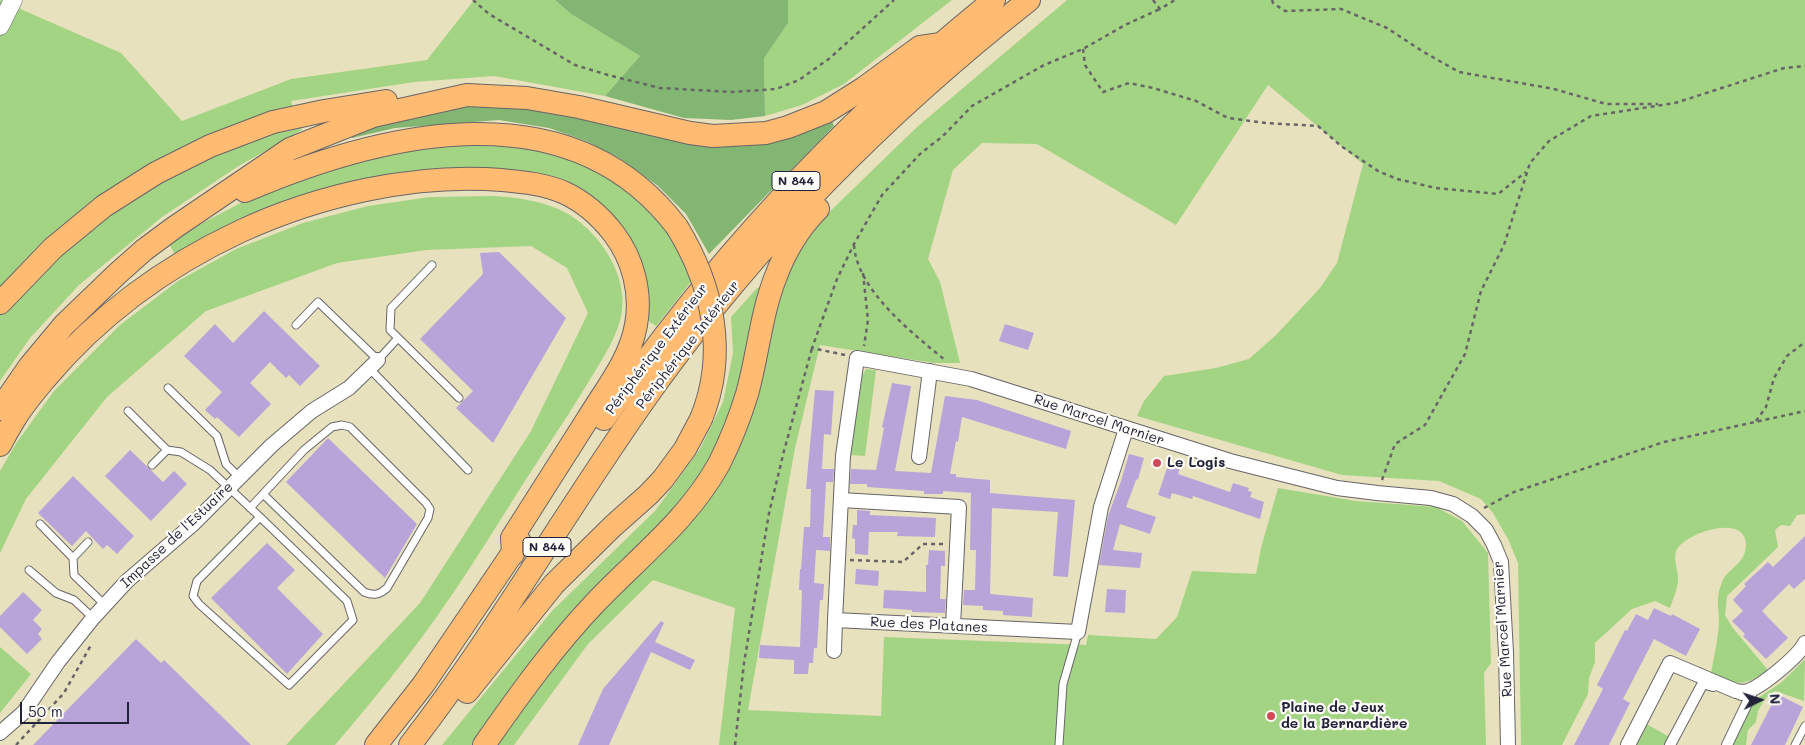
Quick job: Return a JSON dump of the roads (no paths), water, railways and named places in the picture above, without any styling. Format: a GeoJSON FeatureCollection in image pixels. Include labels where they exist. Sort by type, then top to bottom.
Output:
{"type":"FeatureCollection","features":[{"type":"Feature","properties":{"kind":"highway","name":"Périphérique Extérieur"},"geometry":{"type":"LineString","coordinates":[[376,745],[423,685],[630,382],[719,268],[776,203],[833,143],[877,101],[994,0]]}},
{"type":"Feature","properties":{"kind":"highway","name":"Périphérique Intérieur"},"geometry":{"type":"LineString","coordinates":[[410,745],[475,657],[606,456],[682,348],[740,277],[811,197],[897,112],[942,71],[1029,0]]}},
{"type":"Feature","properties":{"kind":"highway"},"geometry":{"type":"LineString","coordinates":[[0,303],[52,248],[104,206],[156,173],[210,146],[273,122],[324,111],[405,98],[467,96],[527,98],[579,107],[690,133],[713,136],[766,132],[788,127],[826,112],[864,88],[920,47],[942,44]]}},
{"type":"Feature","properties":{"kind":"highway"},"geometry":{"type":"LineString","coordinates":[[484,745],[539,667],[569,631],[658,542],[703,489],[726,449],[747,395],[766,309],[776,276],[792,244],[810,217],[839,186],[867,157],[940,90],[942,71]]}},
{"type":"Feature","properties":{"kind":"highway"},"geometry":{"type":"LineString","coordinates":[[0,408],[29,367],[64,324],[144,250],[290,149],[373,116],[467,96]]}},
{"type":"Feature","properties":{"kind":"highway"},"geometry":{"type":"LineString","coordinates":[[205,208],[309,165],[361,149],[446,135],[503,134],[556,143],[580,151],[623,174],[665,211],[688,246],[704,282],[713,326],[715,362],[711,389],[701,419],[685,449],[663,479],[649,494],[613,526],[554,584],[423,745]]}},
{"type":"Feature","properties":{"kind":"highway"},"geometry":{"type":"LineString","coordinates":[[0,446],[17,415],[35,392],[54,369],[96,327],[130,298],[166,273],[240,232],[295,210],[388,186],[439,179],[514,181],[538,185],[576,199],[588,207],[610,228],[630,261],[635,278],[638,307],[633,337],[618,370],[512,538],[512,554]]}},
{"type":"Feature","properties":{"kind":"street"},"geometry":{"type":"LineString","coordinates":[[0,26],[13,0]]}},
{"type":"Feature","properties":{"kind":"street","name":"Rue Marcel Marnier"},"geometry":{"type":"LineString","coordinates":[[841,500],[843,456],[857,358],[954,375],[1230,461],[1336,488],[1377,494],[1431,498],[1452,504],[1472,516],[1486,530],[1501,562],[1506,653],[1508,745]]}},
{"type":"Feature","properties":{"kind":"street","name":"Impasse de l'Estuaire"},"geometry":{"type":"LineString","coordinates":[[0,733],[24,712],[58,662],[93,618],[127,581],[192,525],[272,445],[312,411],[349,388],[373,364]]}},
{"type":"Feature","properties":{"kind":"street"},"geometry":{"type":"LineString","coordinates":[[919,457],[930,371]]}},
{"type":"Feature","properties":{"kind":"street"},"geometry":{"type":"LineString","coordinates":[[1078,632],[1101,507],[1126,429]]}},
{"type":"Feature","properties":{"kind":"street"},"geometry":{"type":"LineString","coordinates":[[834,651],[841,500],[959,507],[953,626]]}},
{"type":"Feature","properties":{"kind":"street","name":"Rue des Platanes"},"geometry":{"type":"LineString","coordinates":[[835,620],[1078,632]]}},
{"type":"Feature","properties":{"kind":"street"},"geometry":{"type":"LineString","coordinates":[[1670,745],[1703,683],[1744,692],[1756,686],[1793,659],[1805,643]]}},
{"type":"Feature","properties":{"kind":"street"},"geometry":{"type":"LineString","coordinates":[[1628,745],[1670,663],[1742,695],[1752,695],[1727,745]]}},
{"type":"Feature","properties":{"kind":"lane"},"geometry":{"type":"LineString","coordinates":[[432,265],[391,308],[390,330],[459,398]]}},
{"type":"Feature","properties":{"kind":"lane"},"geometry":{"type":"LineString","coordinates":[[296,325],[318,302],[468,470]]}},
{"type":"Feature","properties":{"kind":"lane"},"geometry":{"type":"LineString","coordinates":[[373,364],[398,338]]}},
{"type":"Feature","properties":{"kind":"lane"},"geometry":{"type":"LineString","coordinates":[[168,388],[217,436],[226,464],[239,477]]}},
{"type":"Feature","properties":{"kind":"lane"},"geometry":{"type":"LineString","coordinates":[[128,412],[167,450],[181,452],[210,470],[260,517],[347,601],[353,620],[289,685],[199,604],[193,596],[197,581],[260,517]]}},
{"type":"Feature","properties":{"kind":"lane"},"geometry":{"type":"LineString","coordinates":[[250,508],[263,494],[304,450],[332,427],[342,424],[350,427],[426,502],[430,509],[428,518],[387,588],[379,594],[372,595],[364,592],[263,494]]}},
{"type":"Feature","properties":{"kind":"lane"},"geometry":{"type":"LineString","coordinates":[[152,465],[167,450]]}},
{"type":"Feature","properties":{"kind":"lane"},"geometry":{"type":"LineString","coordinates":[[40,524],[74,558]]}},
{"type":"Feature","properties":{"kind":"lane"},"geometry":{"type":"LineString","coordinates":[[88,542],[74,558],[74,575],[105,605]]}},
{"type":"Feature","properties":{"kind":"lane"},"geometry":{"type":"LineString","coordinates":[[29,570],[56,593],[74,600],[93,618]]}},
{"type":"Feature","properties":{"kind":"lane"},"geometry":{"type":"LineString","coordinates":[[1059,745],[1064,684],[1078,632]]}},
{"type":"Feature","properties":{"kind":"lane"},"geometry":{"type":"LineString","coordinates":[[1796,745],[1805,726]]}},
{"type":"Feature","properties":{"kind":"place","name":"Le Logis"},"geometry":{"type":"Point","coordinates":[1157,463]}},
{"type":"Feature","properties":{"kind":"place","name":"Plaine de Jeux de la Bernardière"},"geometry":{"type":"Point","coordinates":[1271,716]}}]}
